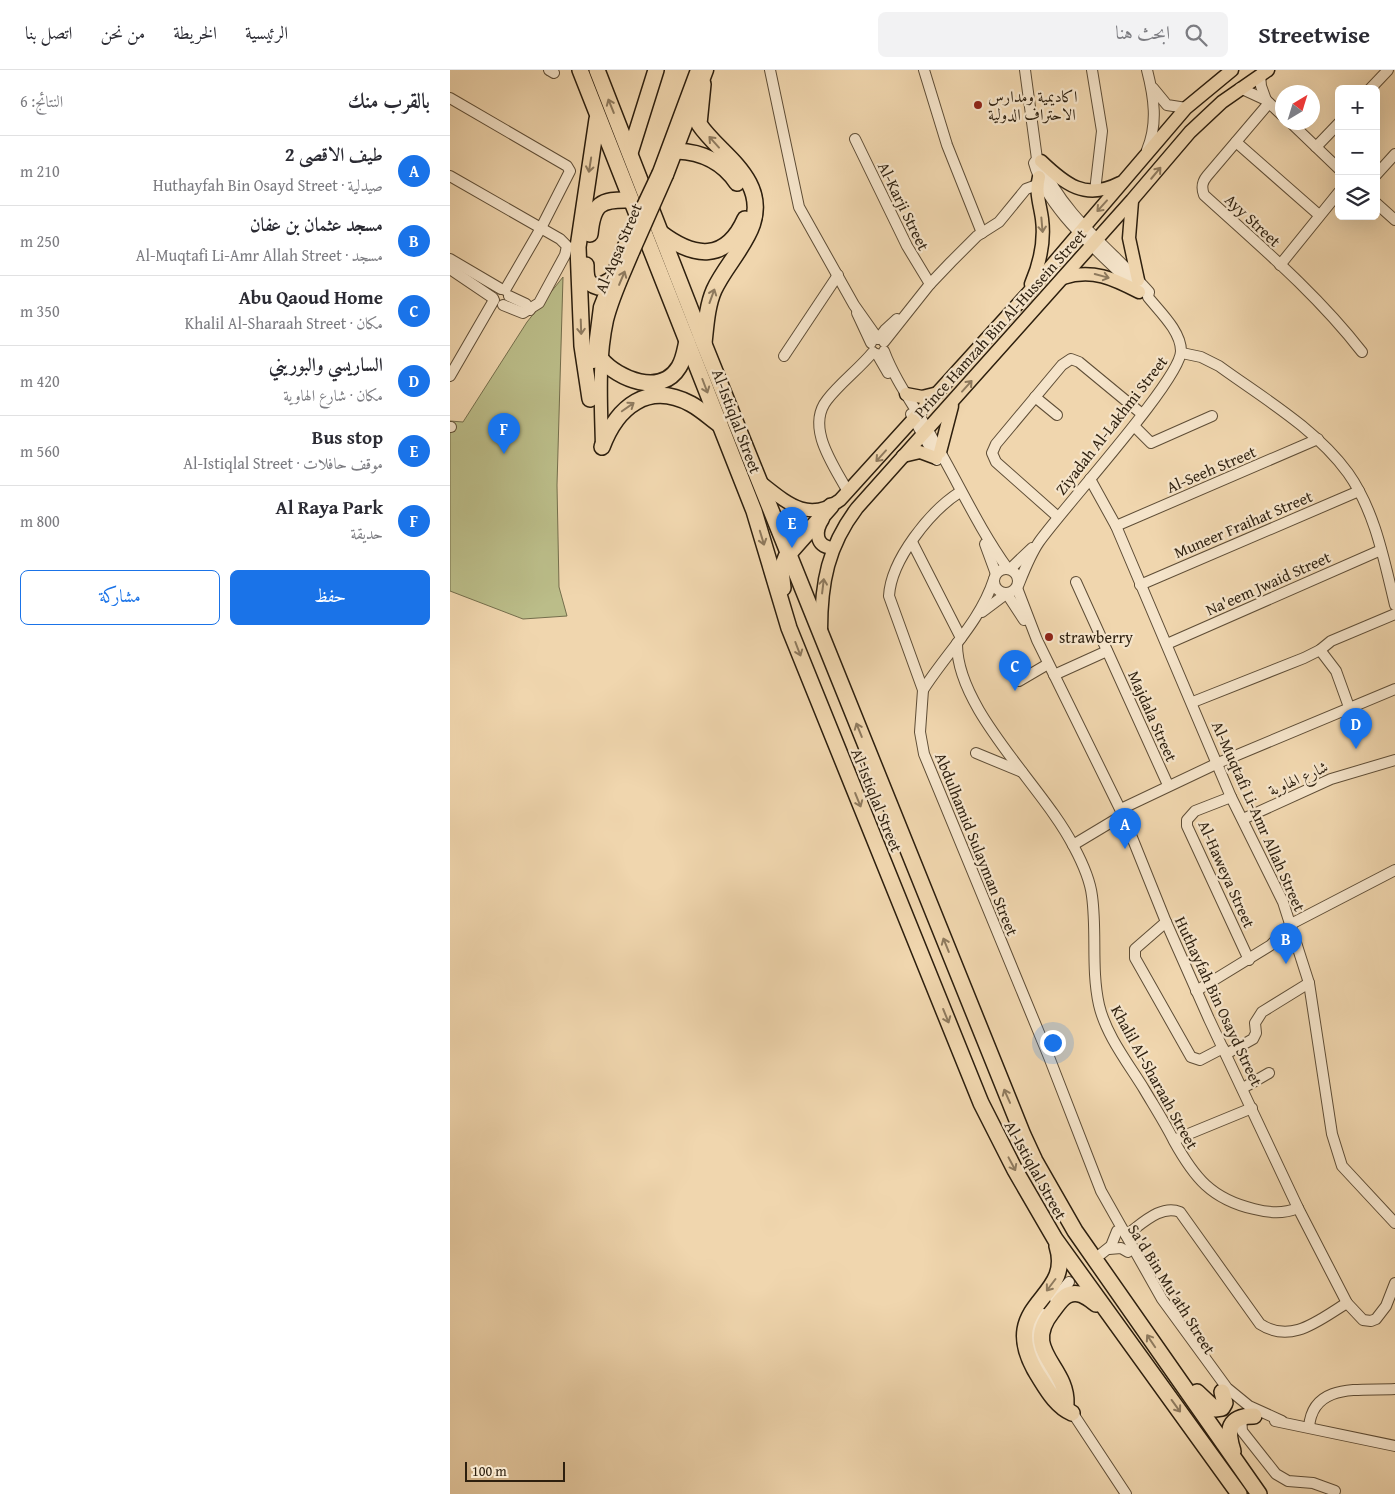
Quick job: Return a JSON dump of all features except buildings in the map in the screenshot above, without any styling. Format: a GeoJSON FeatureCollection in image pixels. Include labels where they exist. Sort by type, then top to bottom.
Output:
{"type":"FeatureCollection","features":[{"type":"Feature","properties":{"kind":"highway","name":"Al-Istiqlal Street"},"geometry":{"type":"LineString","coordinates":[[580,70],[754,511],[781,604],[838,753],[978,1095],[1011,1163],[1055,1239],[1102,1308],[1239,1494]]}},
{"type":"Feature","properties":{"kind":"highway","name":"Al-Istiqlal Street"},"geometry":{"type":"LineString","coordinates":[[597,70],[759,481],[821,635],[853,703],[998,1075],[1035,1161],[1076,1231],[1259,1494]]}},
{"type":"Feature","properties":{"kind":"highway"},"geometry":{"type":"LineString","coordinates":[[630,153],[656,70]]}},
{"type":"Feature","properties":{"kind":"highway"},"geometry":{"type":"LineString","coordinates":[[702,74],[699,124],[744,175],[754,195],[756,206],[755,217],[749,234],[714,289],[708,308],[704,344]]}},
{"type":"Feature","properties":{"kind":"highway"},"geometry":{"type":"LineString","coordinates":[[590,399],[582,346],[578,247],[598,117]]}},
{"type":"Feature","properties":{"kind":"highway"},"geometry":{"type":"LineString","coordinates":[[660,233],[687,249],[699,253],[715,251],[733,240],[745,219],[743,193],[726,170],[704,155],[677,151]]}},
{"type":"Feature","properties":{"kind":"highway"},"geometry":{"type":"LineString","coordinates":[[609,281],[598,287],[590,284],[587,280],[586,267],[592,217],[603,202],[610,199],[630,200]]}},
{"type":"Feature","properties":{"kind":"highway"},"geometry":{"type":"LineString","coordinates":[[601,359],[609,368],[623,377],[640,382],[654,382],[678,369],[687,340]]}},
{"type":"Feature","properties":{"kind":"highway"},"geometry":{"type":"LineString","coordinates":[[602,447],[608,432],[620,412],[629,405],[651,397],[676,399],[690,403],[720,426]]}},
{"type":"Feature","properties":{"kind":"highway"},"geometry":{"type":"LineString","coordinates":[[781,604],[784,594],[781,570],[789,554],[831,506]]}},
{"type":"Feature","properties":{"kind":"highway"},"geometry":{"type":"LineString","coordinates":[[1055,1239],[1060,1256],[1059,1271],[1056,1279],[1028,1316],[1024,1331],[1024,1346],[1028,1360],[1061,1406],[1069,1408],[1063,1385],[1043,1348],[1041,1338],[1043,1327],[1060,1302],[1072,1294],[1082,1294],[1102,1308]]}},
{"type":"Feature","properties":{"kind":"highway"},"geometry":{"type":"LineString","coordinates":[[1179,1381],[1195,1390],[1215,1409],[1222,1408],[1225,1402],[1222,1392]]}},
{"type":"Feature","properties":{"kind":"highway"},"geometry":{"type":"LineString","coordinates":[[1236,1460],[1242,1424]]}},
{"type":"Feature","properties":{"kind":"main road","name":"Prince Hamzah Bin Al-Hussein Street"},"geometry":{"type":"LineString","coordinates":[[831,506],[848,492],[1027,294],[1186,108],[1232,70]]}},
{"type":"Feature","properties":{"kind":"main road","name":"Prince Hamzah Bin Al-Hussein Street"},"geometry":{"type":"LineString","coordinates":[[821,635],[822,585],[832,548],[854,512],[1096,242],[1198,123],[1240,88],[1264,73]]}},
{"type":"Feature","properties":{"kind":"main road","name":"Al-Aqsa Street"},"geometry":{"type":"LineString","coordinates":[[663,173],[677,151],[702,74]]}},
{"type":"Feature","properties":{"kind":"main road","name":"Al-Aqsa Street"},"geometry":{"type":"LineString","coordinates":[[602,447],[601,359],[607,319],[629,249],[663,173],[702,74]]}},
{"type":"Feature","properties":{"kind":"main road"},"geometry":{"type":"LineString","coordinates":[[1039,160],[1066,184],[1083,190],[1095,190],[1114,186],[1125,181]]}},
{"type":"Feature","properties":{"kind":"main road"},"geometry":{"type":"LineString","coordinates":[[1027,294],[1039,264],[1042,244],[1038,181]]}},
{"type":"Feature","properties":{"kind":"main road"},"geometry":{"type":"LineString","coordinates":[[1132,200],[1129,238],[1142,290]]}},
{"type":"Feature","properties":{"kind":"main road","name":"Al-Aqsa Street"},"geometry":{"type":"LineString","coordinates":[[590,399],[595,332],[600,306],[609,281],[629,249]]}},
{"type":"Feature","properties":{"kind":"main road"},"geometry":{"type":"LineString","coordinates":[[1063,278],[1084,274],[1098,275],[1142,290]]}},
{"type":"Feature","properties":{"kind":"main road"},"geometry":{"type":"LineString","coordinates":[[901,388],[922,397],[938,393]]}},
{"type":"Feature","properties":{"kind":"main road"},"geometry":{"type":"LineString","coordinates":[[903,456],[920,452],[938,455],[953,402]]}},
{"type":"Feature","properties":{"kind":"main road"},"geometry":{"type":"LineString","coordinates":[[759,481],[801,509],[814,510],[831,506]]}},
{"type":"Feature","properties":{"kind":"main road"},"geometry":{"type":"LineString","coordinates":[[831,506],[818,527],[817,534],[821,543],[832,548]]}},
{"type":"Feature","properties":{"kind":"street"},"geometry":{"type":"LineString","coordinates":[[770,70],[799,207],[878,346],[982,538],[995,576],[995,587],[1007,594]]}},
{"type":"Feature","properties":{"kind":"street"},"geometry":{"type":"LineString","coordinates":[[924,70],[947,145],[982,233]]}},
{"type":"Feature","properties":{"kind":"street"},"geometry":{"type":"LineString","coordinates":[[1025,70],[1039,160],[1061,198],[1082,228]]}},
{"type":"Feature","properties":{"kind":"street"},"geometry":{"type":"LineString","coordinates":[[1092,70],[1102,131],[1095,190]]}},
{"type":"Feature","properties":{"kind":"street"},"geometry":{"type":"LineString","coordinates":[[1146,153],[1154,127],[1147,70]]}},
{"type":"Feature","properties":{"kind":"street"},"geometry":{"type":"LineString","coordinates":[[1374,85],[1388,70]]}},
{"type":"Feature","properties":{"kind":"street"},"geometry":{"type":"LineString","coordinates":[[1264,73],[1260,86],[1268,101],[1275,108]]}},
{"type":"Feature","properties":{"kind":"street"},"geometry":{"type":"LineString","coordinates":[[1150,83],[1159,98],[1167,105],[1186,108]]}},
{"type":"Feature","properties":{"kind":"street"},"geometry":{"type":"LineString","coordinates":[[1240,88],[1268,101]]}},
{"type":"Feature","properties":{"kind":"street"},"geometry":{"type":"LineString","coordinates":[[450,98],[569,168],[570,173],[505,292],[508,302],[497,302]]}},
{"type":"Feature","properties":{"kind":"street","name":"Ayy Street"},"geometry":{"type":"LineString","coordinates":[[1268,101],[1204,180],[1202,190],[1204,195],[1328,312],[1362,352]]}},
{"type":"Feature","properties":{"kind":"street"},"geometry":{"type":"LineString","coordinates":[[1316,147],[1335,127]]}},
{"type":"Feature","properties":{"kind":"street"},"geometry":{"type":"LineString","coordinates":[[1298,130],[1335,165]]}},
{"type":"Feature","properties":{"kind":"street","name":"Al-Karji Street"},"geometry":{"type":"LineString","coordinates":[[855,139],[907,246],[930,284]]}},
{"type":"Feature","properties":{"kind":"street"},"geometry":{"type":"LineString","coordinates":[[1236,142],[1319,215]]}},
{"type":"Feature","properties":{"kind":"street"},"geometry":{"type":"LineString","coordinates":[[1377,175],[1395,154]]}},
{"type":"Feature","properties":{"kind":"street"},"geometry":{"type":"LineString","coordinates":[[1039,160],[1034,163],[1038,181],[1052,199],[1082,228]]}},
{"type":"Feature","properties":{"kind":"street"},"geometry":{"type":"LineString","coordinates":[[450,176],[564,242],[566,251],[539,303],[523,313],[497,302],[450,269]]}},
{"type":"Feature","properties":{"kind":"street"},"geometry":{"type":"LineString","coordinates":[[848,492],[821,437],[820,415],[826,400],[878,346],[930,284],[982,233],[999,222],[1026,190],[1038,181]]}},
{"type":"Feature","properties":{"kind":"street"},"geometry":{"type":"LineString","coordinates":[[1280,265],[1335,197]]}},
{"type":"Feature","properties":{"kind":"street"},"geometry":{"type":"LineString","coordinates":[[1380,207],[1395,220]]}},
{"type":"Feature","properties":{"kind":"street","name":"Ziyadah Al-Lakhmi Street"},"geometry":{"type":"LineString","coordinates":[[1009,569],[1038,543],[1134,426],[1177,367],[1182,352],[1178,338],[1142,290],[1082,228]]}},
{"type":"Feature","properties":{"kind":"street"},"geometry":{"type":"LineString","coordinates":[[450,259],[526,304],[530,310]]}},
{"type":"Feature","properties":{"kind":"street"},"geometry":{"type":"LineString","coordinates":[[784,356],[838,275]]}},
{"type":"Feature","properties":{"kind":"street"},"geometry":{"type":"LineString","coordinates":[[450,376],[485,318],[497,302],[495,293],[505,292]]}},
{"type":"Feature","properties":{"kind":"street"},"geometry":{"type":"LineString","coordinates":[[1182,352],[1201,356],[1213,362],[1318,439],[1348,474],[1359,491],[1381,550],[1395,605]]}},
{"type":"Feature","properties":{"kind":"street"},"geometry":{"type":"LineString","coordinates":[[1058,517],[996,462],[992,453],[996,444],[1067,361],[1075,360],[1142,414]]}},
{"type":"Feature","properties":{"kind":"street"},"geometry":{"type":"LineString","coordinates":[[1035,397],[1057,415]]}},
{"type":"Feature","properties":{"kind":"street"},"geometry":{"type":"LineString","coordinates":[[1134,426],[1151,443],[1212,416]]}},
{"type":"Feature","properties":{"kind":"street","name":"Al-Seeh Street"},"geometry":{"type":"LineString","coordinates":[[1116,526],[1318,439]]}},
{"type":"Feature","properties":{"kind":"street","name":"Al-Muqtafi Li-Amr Allah Street"},"geometry":{"type":"LineString","coordinates":[[1090,479],[1116,526],[1231,797],[1283,902],[1309,983],[1332,1134],[1338,1156],[1349,1175],[1395,1223]]}},
{"type":"Feature","properties":{"kind":"street","name":"Muneer Fraihat Street"},"geometry":{"type":"LineString","coordinates":[[1140,585],[1359,491]]}},
{"type":"Feature","properties":{"kind":"street"},"geometry":{"type":"LineString","coordinates":[[958,493],[1009,569],[1017,576],[1017,587],[979,614]]}},
{"type":"Feature","properties":{"kind":"street","name":"Abdulhamid Sulayman Street"},"geometry":{"type":"LineString","coordinates":[[958,493],[931,519],[912,542],[893,572],[889,596],[923,690],[920,706],[920,732],[924,754],[1049,1057],[1101,1190]]}},
{"type":"Feature","properties":{"kind":"street"},"geometry":{"type":"LineString","coordinates":[[912,542],[959,641]]}},
{"type":"Feature","properties":{"kind":"street","name":"Ziyadah Al-Lakhmi Street"},"geometry":{"type":"LineString","coordinates":[[1017,587],[1038,543]]}},
{"type":"Feature","properties":{"kind":"street","name":"Na'eem Jwaid Street"},"geometry":{"type":"LineString","coordinates":[[1167,644],[1381,550]]}},
{"type":"Feature","properties":{"kind":"street"},"geometry":{"type":"LineString","coordinates":[[923,690],[979,614],[988,598],[995,576],[1002,570],[1009,569]]}},
{"type":"Feature","properties":{"kind":"street","name":"Majdala Street"},"geometry":{"type":"LineString","coordinates":[[1073,845],[1122,812],[1168,785],[1076,582]]}},
{"type":"Feature","properties":{"kind":"street","name":"Huthayfah Bin Osayd Street"},"geometry":{"type":"LineString","coordinates":[[1017,587],[1048,664],[1122,812],[1166,922],[1196,990],[1298,1208],[1347,1303],[1363,1320],[1371,1321],[1376,1319],[1386,1306],[1395,1283]]}},
{"type":"Feature","properties":{"kind":"street","name":"Huthayfah Bin Osayd Street"},"geometry":{"type":"LineString","coordinates":[[1007,594],[1037,640]]}},
{"type":"Feature","properties":{"kind":"street"},"geometry":{"type":"LineString","coordinates":[[1192,702],[1320,650],[1331,641],[1395,614]]}},
{"type":"Feature","properties":{"kind":"street","name":"Khalil Al-Sharaah Street"},"geometry":{"type":"LineString","coordinates":[[959,641],[958,661],[973,701],[1073,845],[1090,885],[1093,898],[1095,983],[1104,1021],[1195,1176],[1222,1198],[1250,1208],[1269,1212],[1288,1212],[1298,1208]]}},
{"type":"Feature","properties":{"kind":"street"},"geometry":{"type":"LineString","coordinates":[[1320,650],[1336,672],[1349,707]]}},
{"type":"Feature","properties":{"kind":"street"},"geometry":{"type":"LineString","coordinates":[[1054,674],[1107,651]]}},
{"type":"Feature","properties":{"kind":"street"},"geometry":{"type":"LineString","coordinates":[[1019,681],[1048,664]]}},
{"type":"Feature","properties":{"kind":"street"},"geometry":{"type":"LineString","coordinates":[[1168,785],[1349,707],[1369,702],[1395,689]]}},
{"type":"Feature","properties":{"kind":"street"},"geometry":{"type":"LineString","coordinates":[[976,753],[1023,773]]}},
{"type":"Feature","properties":{"kind":"street","name":"شارع الهاوية"},"geometry":{"type":"LineString","coordinates":[[1243,819],[1331,779],[1395,760]]}},
{"type":"Feature","properties":{"kind":"street","name":"Al-Haweya Street"},"geometry":{"type":"LineString","coordinates":[[1231,797],[1192,813],[1187,820],[1187,826],[1248,960]]}},
{"type":"Feature","properties":{"kind":"street"},"geometry":{"type":"LineString","coordinates":[[1196,990],[1271,945],[1291,924],[1395,870]]}},
{"type":"Feature","properties":{"kind":"street"},"geometry":{"type":"LineString","coordinates":[[1166,922],[1135,950],[1135,958],[1191,1057],[1200,1060],[1253,1038],[1257,1017],[1262,1012],[1309,983]]}},
{"type":"Feature","properties":{"kind":"street"},"geometry":{"type":"LineString","coordinates":[[1243,1088],[1268,1073]]}},
{"type":"Feature","properties":{"kind":"street"},"geometry":{"type":"LineString","coordinates":[[1174,1140],[1252,1108]]}},
{"type":"Feature","properties":{"kind":"street","name":"Sa'd Bin Mu'ath Street"},"geometry":{"type":"LineString","coordinates":[[1101,1190],[1128,1252],[1222,1392],[1239,1408],[1242,1424],[1282,1421]]}},
{"type":"Feature","properties":{"kind":"street"},"geometry":{"type":"LineString","coordinates":[[1128,1252],[1117,1247],[1105,1252],[1121,1233],[1160,1211],[1174,1209],[1180,1212],[1260,1324],[1274,1331],[1290,1333],[1302,1330],[1347,1303]]}},
{"type":"Feature","properties":{"kind":"street","name":"Sa'd Bin Mu'ath Street"},"geometry":{"type":"LineString","coordinates":[[1121,1233],[1170,1316],[1232,1393],[1249,1406],[1282,1421],[1395,1446]]}},
{"type":"Feature","properties":{"kind":"street"},"geometry":{"type":"LineString","coordinates":[[1069,1282],[1038,1322],[1033,1342],[1040,1362],[1126,1494]]}},
{"type":"Feature","properties":{"kind":"street"},"geometry":{"type":"LineString","coordinates":[[1308,1426],[1310,1414],[1315,1405],[1328,1394],[1395,1390]]}},
{"type":"Feature","properties":{"kind":"street"},"geometry":{"type":"LineString","coordinates":[[1242,1424],[1271,1470],[1282,1478],[1294,1482],[1319,1485],[1335,1491]]}},
{"type":"Feature","properties":{"kind":"green space"},"geometry":{"type":"Polygon","coordinates":[[[563,277],[557,485],[559,587],[567,616],[523,619],[450,591],[450,421],[463,422],[527,322],[563,277]]]}},
{"type":"Feature","properties":{"kind":"place","name":"اكاديمية ومدارس الاحتراف الدولية"},"geometry":{"type":"Point","coordinates":[978,105]}},
{"type":"Feature","properties":{"kind":"place","name":"Al Raya Park"},"geometry":{"type":"Point","coordinates":[504,454]}},
{"type":"Feature","properties":{"kind":"place","name":"Bus stop"},"geometry":{"type":"Point","coordinates":[792,548]}},
{"type":"Feature","properties":{"kind":"place","name":"strawberry"},"geometry":{"type":"Point","coordinates":[1049,637]}},
{"type":"Feature","properties":{"kind":"place","name":"Abu Qaoud Home"},"geometry":{"type":"Point","coordinates":[1015,691]}},
{"type":"Feature","properties":{"kind":"place","name":"الساريسي والبوريني"},"geometry":{"type":"Point","coordinates":[1356,749]}},
{"type":"Feature","properties":{"kind":"place","name":"طيف الاقصى 2"},"geometry":{"type":"Point","coordinates":[1125,849]}},
{"type":"Feature","properties":{"kind":"place","name":"مسجد عثمان بن عفان"},"geometry":{"type":"Point","coordinates":[1286,964]}}]}
